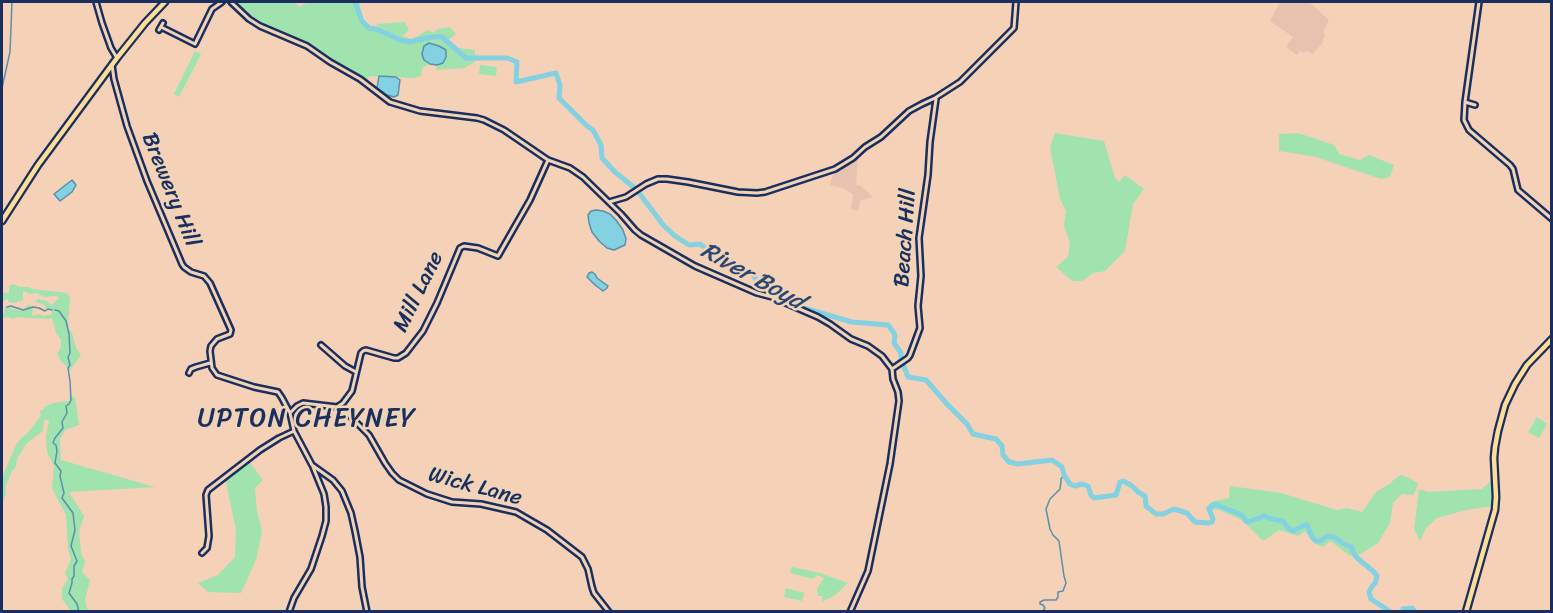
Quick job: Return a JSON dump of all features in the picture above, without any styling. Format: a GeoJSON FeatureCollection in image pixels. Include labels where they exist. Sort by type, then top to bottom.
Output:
{"type":"FeatureCollection","features":[{"type":"Feature","properties":{"kind":"main road"},"geometry":{"type":"LineString","coordinates":[[2,221],[38,165],[117,58],[165,2]]}},
{"type":"Feature","properties":{"kind":"main road"},"geometry":{"type":"LineString","coordinates":[[1466,612],[1495,510],[1494,458],[1497,431],[1504,407],[1527,365],[1551,339]]}},
{"type":"Feature","properties":{"kind":"street"},"geometry":{"type":"LineString","coordinates":[[96,2],[108,40],[117,58]]}},
{"type":"Feature","properties":{"kind":"street"},"geometry":{"type":"LineString","coordinates":[[161,26],[195,44],[212,9],[222,2]]}},
{"type":"Feature","properties":{"kind":"street"},"geometry":{"type":"LineString","coordinates":[[231,2],[249,20],[307,46],[360,79],[390,102],[420,111],[468,116],[484,120],[504,130],[548,160],[575,171],[591,184],[641,235],[695,266],[818,317],[882,356],[892,369],[899,401],[890,464],[868,571],[850,612]]}},
{"type":"Feature","properties":{"kind":"street"},"geometry":{"type":"LineString","coordinates":[[609,202],[634,193],[653,180],[667,179],[738,192],[757,193],[835,169],[881,137],[909,111],[960,82],[1014,28],[1016,2]]}},
{"type":"Feature","properties":{"kind":"street"},"geometry":{"type":"LineString","coordinates":[[1479,2],[1463,114],[1466,125],[1510,165],[1518,190],[1551,219]]}},
{"type":"Feature","properties":{"kind":"street","name":"Brewery Hill"},"geometry":{"type":"LineString","coordinates":[[112,65],[127,126],[182,264],[191,272],[204,276],[210,283],[231,330],[230,334],[218,339],[211,346],[210,363]]}},
{"type":"Feature","properties":{"kind":"street","name":"Beach Hill"},"geometry":{"type":"LineString","coordinates":[[892,369],[910,355],[920,328],[918,306],[921,276],[920,238],[935,98]]}},
{"type":"Feature","properties":{"kind":"street"},"geometry":{"type":"LineString","coordinates":[[1465,102],[1475,105]]}},
{"type":"Feature","properties":{"kind":"street","name":"Mill Lane"},"geometry":{"type":"LineString","coordinates":[[337,407],[344,403],[352,392],[363,351],[394,358],[406,353],[423,331],[460,248],[470,246],[498,256],[530,200],[548,160]]}},
{"type":"Feature","properties":{"kind":"street"},"geometry":{"type":"LineString","coordinates":[[321,345],[345,366],[356,372]]}},
{"type":"Feature","properties":{"kind":"street"},"geometry":{"type":"LineString","coordinates":[[189,373],[191,369],[210,363],[217,375],[278,392],[290,413],[294,430],[309,457],[324,494],[326,521],[310,569],[289,612]]}},
{"type":"Feature","properties":{"kind":"street"},"geometry":{"type":"LineString","coordinates":[[290,413],[303,403],[337,407]]}},
{"type":"Feature","properties":{"kind":"street","name":"Wick Lane"},"geometry":{"type":"LineString","coordinates":[[337,407],[349,415],[369,435],[385,463],[399,480],[428,494],[452,502],[481,504],[516,513],[562,541],[582,557],[588,569],[594,593],[609,612]]}},
{"type":"Feature","properties":{"kind":"street"},"geometry":{"type":"LineString","coordinates":[[202,553],[207,548],[209,536],[206,495],[208,490],[260,450],[294,430]]}},
{"type":"Feature","properties":{"kind":"street"},"geometry":{"type":"LineString","coordinates":[[312,465],[337,485],[351,513],[356,531],[367,612]]}},
{"type":"Feature","properties":{"kind":"shaded area"},"geometry":{"type":"Polygon","coordinates":[[[1280,2],[1309,2],[1329,20],[1323,32],[1325,34],[1322,44],[1312,54],[1300,51],[1297,55],[1286,47],[1293,37],[1270,21],[1280,2]]]}},
{"type":"Feature","properties":{"kind":"shaded area"},"geometry":{"type":"Polygon","coordinates":[[[858,156],[856,185],[861,186],[873,197],[860,201],[858,211],[851,209],[853,194],[843,188],[830,185],[834,171],[858,156]]]}},
{"type":"Feature","properties":{"kind":"green space"},"geometry":{"type":"Polygon","coordinates":[[[234,2],[295,2],[299,7],[308,2],[359,2],[362,21],[369,28],[376,29],[377,24],[405,22],[409,30],[402,36],[412,39],[428,30],[434,33],[437,29],[450,27],[456,34],[448,40],[458,48],[475,50],[475,62],[464,68],[436,70],[437,65],[443,63],[446,57],[446,50],[424,60],[430,64],[422,68],[421,76],[413,78],[369,76],[367,83],[308,45],[255,20],[234,2]]]}},
{"type":"Feature","properties":{"kind":"green space"},"geometry":{"type":"Polygon","coordinates":[[[195,51],[201,54],[179,97],[174,94],[195,51]]]}},
{"type":"Feature","properties":{"kind":"green space"},"geometry":{"type":"Polygon","coordinates":[[[480,65],[497,67],[496,76],[479,74],[480,65]]]}},
{"type":"Feature","properties":{"kind":"green space"},"geometry":{"type":"Polygon","coordinates":[[[1055,133],[1104,141],[1115,178],[1119,182],[1125,175],[1144,189],[1133,204],[1125,251],[1105,271],[1093,273],[1082,281],[1072,281],[1056,267],[1068,257],[1070,243],[1064,226],[1066,211],[1060,199],[1050,147],[1055,133]]]}},
{"type":"Feature","properties":{"kind":"green space"},"geometry":{"type":"Polygon","coordinates":[[[1298,133],[1334,145],[1339,154],[1360,160],[1369,155],[1394,165],[1390,177],[1381,179],[1316,157],[1279,151],[1279,134],[1298,133]]]}},
{"type":"Feature","properties":{"kind":"green space"},"geometry":{"type":"Polygon","coordinates":[[[13,284],[32,289],[67,293],[70,298],[69,330],[81,355],[70,370],[60,360],[57,353],[61,347],[61,340],[56,333],[52,318],[16,317],[13,319],[2,316],[5,307],[22,311],[30,305],[33,308],[32,316],[52,314],[52,310],[45,308],[45,305],[36,300],[47,301],[51,305],[59,298],[57,296],[44,297],[37,293],[30,294],[23,291],[21,301],[9,302],[8,299],[2,301],[2,293],[9,293],[9,286],[13,284]]]}},
{"type":"Feature","properties":{"kind":"green space"},"geometry":{"type":"Polygon","coordinates":[[[70,396],[75,397],[79,425],[65,430],[60,439],[61,460],[155,487],[69,492],[84,516],[79,532],[81,553],[85,562],[82,572],[90,580],[85,600],[90,611],[71,611],[62,599],[62,588],[68,579],[65,573],[71,559],[68,549],[66,515],[52,488],[54,467],[47,452],[46,437],[49,420],[44,420],[43,431],[26,444],[17,459],[16,467],[5,487],[2,507],[2,478],[16,445],[41,416],[40,411],[44,407],[69,401],[70,396]]]}},
{"type":"Feature","properties":{"kind":"green space"},"geometry":{"type":"Polygon","coordinates":[[[388,410],[401,415],[394,428],[381,423],[388,410]]]}},
{"type":"Feature","properties":{"kind":"green space"},"geometry":{"type":"Polygon","coordinates":[[[1537,417],[1547,424],[1539,438],[1528,432],[1537,417]]]}},
{"type":"Feature","properties":{"kind":"green space"},"geometry":{"type":"Polygon","coordinates":[[[249,461],[263,480],[255,488],[262,531],[256,560],[241,593],[208,592],[198,583],[218,575],[235,557],[236,530],[225,478],[249,461]]]}},
{"type":"Feature","properties":{"kind":"green space"},"geometry":{"type":"Polygon","coordinates":[[[1400,475],[1418,484],[1414,495],[1402,494],[1393,503],[1390,523],[1378,543],[1356,557],[1349,555],[1330,541],[1323,547],[1314,543],[1305,531],[1298,536],[1279,530],[1263,541],[1242,520],[1219,510],[1205,508],[1211,502],[1229,498],[1230,486],[1281,493],[1337,510],[1347,508],[1362,512],[1376,492],[1400,475]]]}},
{"type":"Feature","properties":{"kind":"green space"},"geometry":{"type":"Polygon","coordinates":[[[1492,480],[1492,506],[1437,518],[1426,528],[1420,541],[1414,529],[1419,489],[1428,492],[1482,489],[1492,480]]]}},
{"type":"Feature","properties":{"kind":"green space"},"geometry":{"type":"Polygon","coordinates":[[[792,567],[820,573],[848,583],[835,595],[822,602],[823,596],[818,596],[817,589],[824,578],[817,575],[813,579],[790,573],[792,567]]]}},
{"type":"Feature","properties":{"kind":"green space"},"geometry":{"type":"Polygon","coordinates":[[[786,588],[804,593],[802,601],[784,597],[786,588]]]}},
{"type":"Feature","properties":{"kind":"water"},"geometry":{"type":"Polygon","coordinates":[[[429,43],[446,50],[443,63],[430,64],[424,60],[422,54],[424,46],[429,43]]]}},
{"type":"Feature","properties":{"kind":"water"},"geometry":{"type":"Polygon","coordinates":[[[379,76],[396,77],[400,80],[398,95],[394,97],[387,95],[377,88],[379,76]]]}},
{"type":"Feature","properties":{"kind":"water"},"geometry":{"type":"Polygon","coordinates":[[[72,180],[76,185],[72,192],[60,201],[54,194],[72,180]]]}},
{"type":"Feature","properties":{"kind":"water"},"geometry":{"type":"Polygon","coordinates":[[[591,211],[610,214],[616,220],[623,230],[625,245],[614,250],[607,248],[599,241],[592,232],[588,215],[591,211]]]}},
{"type":"Feature","properties":{"kind":"water"},"geometry":{"type":"Polygon","coordinates":[[[589,273],[595,274],[608,286],[607,288],[603,291],[595,285],[587,277],[589,273]]]}},
{"type":"Feature","properties":{"kind":"waterway"},"geometry":{"type":"LineString","coordinates":[[2,88],[10,52],[12,2]]}},
{"type":"Feature","properties":{"kind":"waterway","name":"River Boyd"},"geometry":{"type":"LineString","coordinates":[[355,2],[362,21],[369,28],[400,40],[409,42],[442,37],[466,58],[507,58],[517,62],[516,82],[556,73],[560,85],[559,98],[593,130],[601,145],[602,158],[636,189],[664,226],[675,236],[689,245],[700,244],[718,257],[730,260],[738,270],[752,273],[760,285],[797,306],[852,322],[888,325],[894,333],[894,343],[901,353],[908,377],[926,380],[967,424],[973,434],[996,439],[1009,462],[1018,464],[1052,460],[1062,467],[1070,484],[1088,486],[1094,498],[1116,495],[1120,482],[1123,481],[1145,496],[1146,506],[1156,514],[1163,514],[1174,509],[1187,513],[1195,522],[1209,523],[1213,519],[1209,509],[1215,504],[1242,515],[1248,522],[1264,516],[1283,521],[1288,528],[1294,531],[1307,525],[1316,541],[1328,536],[1352,547],[1356,557],[1377,576],[1369,592],[1371,599],[1391,612]]}},
{"type":"Feature","properties":{"kind":"waterway"},"geometry":{"type":"LineString","coordinates":[[7,307],[23,310],[33,307],[45,311],[52,310]]}},
{"type":"Feature","properties":{"kind":"waterway"},"geometry":{"type":"LineString","coordinates":[[55,310],[59,311],[66,321],[69,334],[70,365],[68,368],[71,400],[66,406],[67,413],[62,422],[63,428],[53,443],[57,451],[55,463],[61,471],[64,493],[62,498],[73,513],[75,530],[71,546],[77,561],[69,593],[77,604],[79,612]]}},
{"type":"Feature","properties":{"kind":"waterway"},"geometry":{"type":"LineString","coordinates":[[1042,612],[1045,608],[1040,602],[1056,600],[1058,592],[1063,591],[1066,583],[1059,541],[1050,529],[1046,509],[1050,499],[1060,489],[1064,475]]}},
{"type":"Feature","properties":{"kind":"waterway","name":"River Boyd"},"geometry":{"type":"LineString","coordinates":[[1403,612],[1403,609],[1412,608],[1415,612]]}},
{"type":"Feature","properties":{"kind":"district","name":"UPTON CHEYNEY"},"geometry":{"type":"Point","coordinates":[307,419]}}]}
